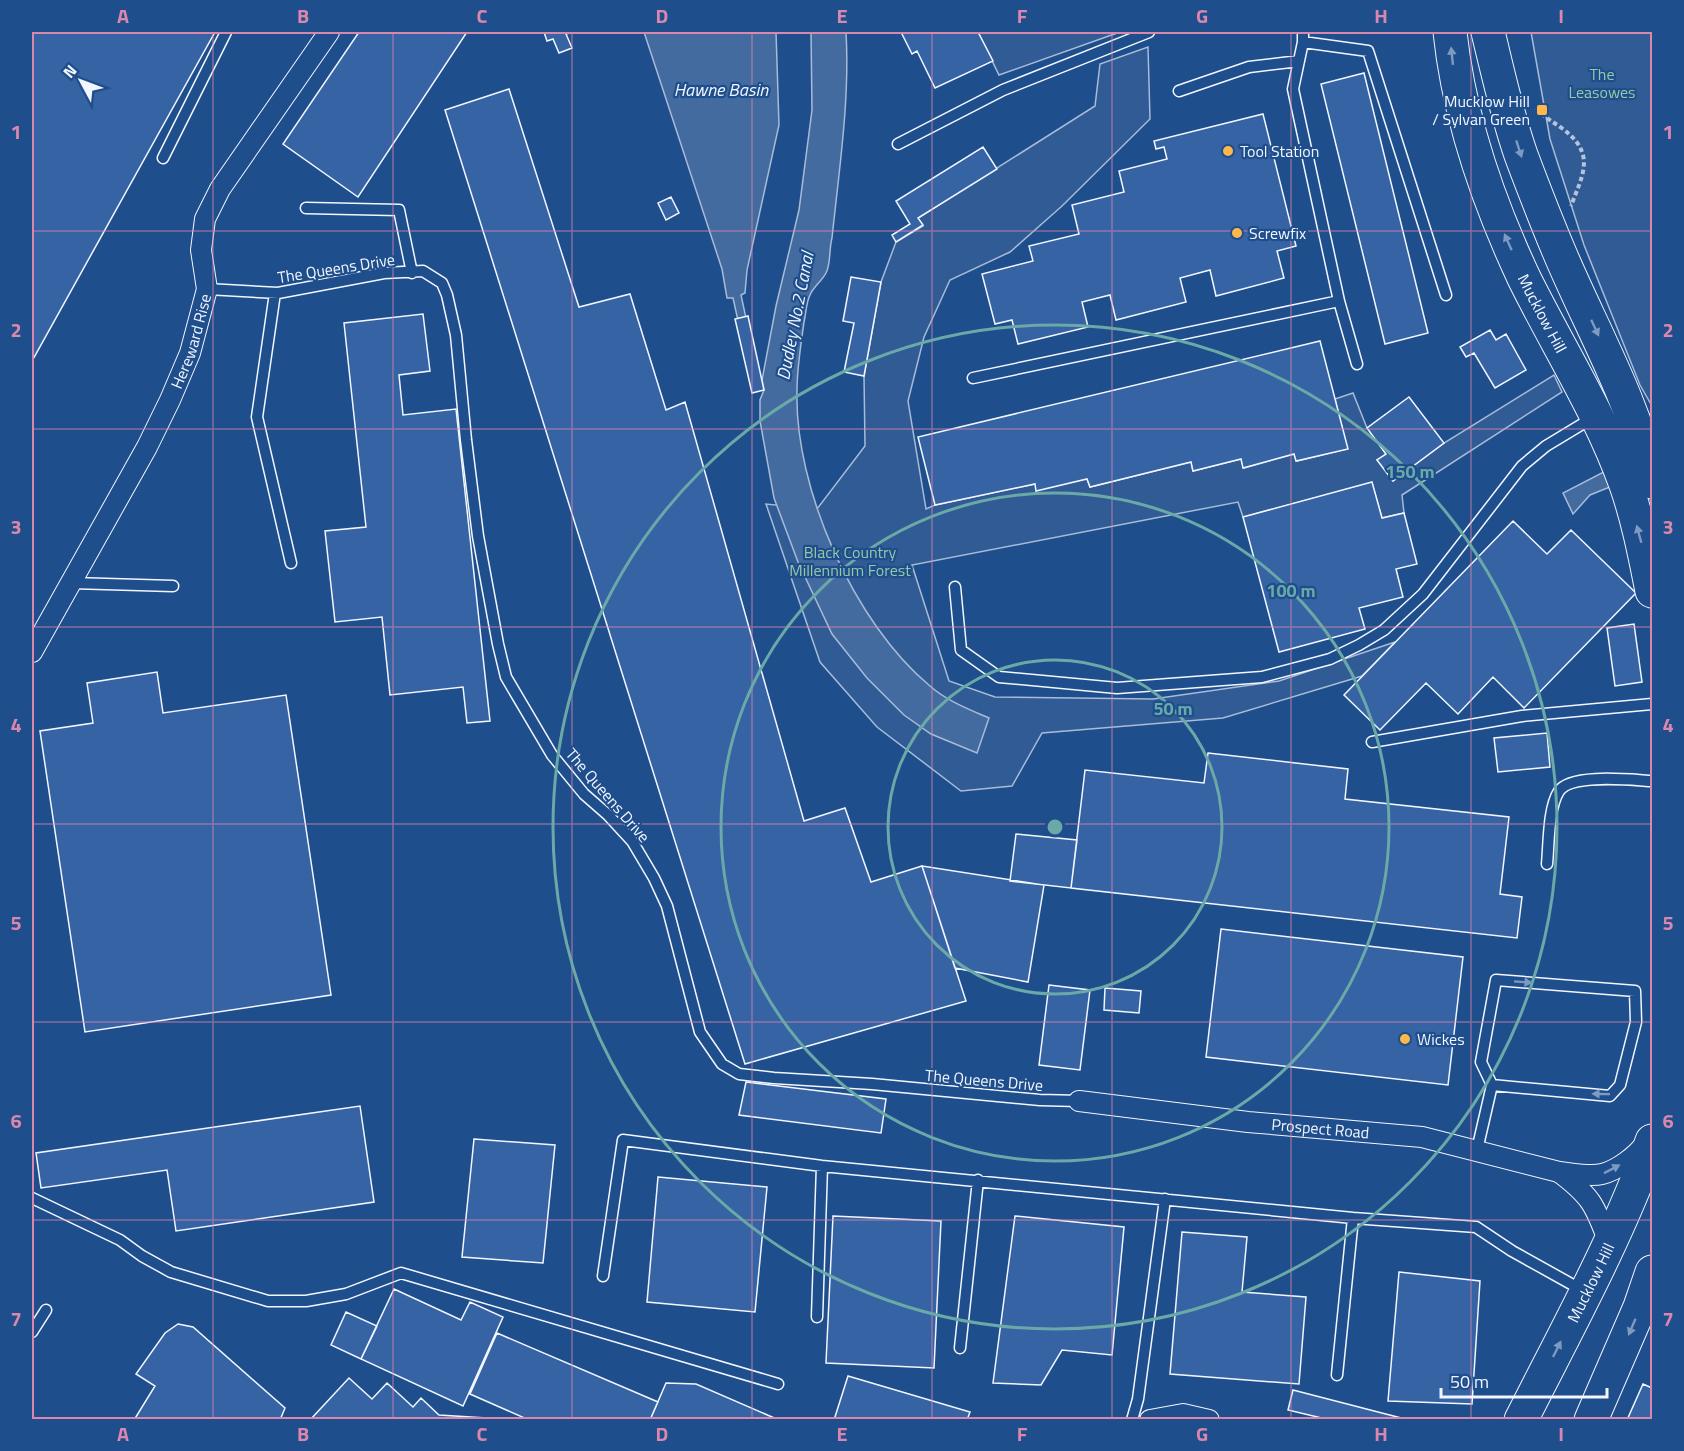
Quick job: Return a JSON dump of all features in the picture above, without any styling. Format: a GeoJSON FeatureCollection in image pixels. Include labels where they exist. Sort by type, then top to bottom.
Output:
{"type":"FeatureCollection","features":[{"type":"Feature","properties":{"kind":"highway","name":"Mucklow Hill"},"geometry":{"type":"LineString","coordinates":[[1450,32],[1454,73],[1474,153],[1495,212],[1525,278],[1597,415],[1626,486],[1653,591]]}},
{"type":"Feature","properties":{"kind":"highway"},"geometry":{"type":"LineString","coordinates":[[1488,32],[1521,154],[1559,252],[1640,419],[1653,482]]}},
{"type":"Feature","properties":{"kind":"highway","name":"Mucklow Hill"},"geometry":{"type":"LineString","coordinates":[[1521,1419],[1609,1243],[1653,1142]]}},
{"type":"Feature","properties":{"kind":"highway"},"geometry":{"type":"LineString","coordinates":[[1591,1419],[1653,1272]]}},
{"type":"Feature","properties":{"kind":"street","name":"Hereward Rise"},"geometry":{"type":"LineString","coordinates":[[32,652],[171,400],[190,354],[207,289],[201,250],[205,219],[220,189],[329,32]]}},
{"type":"Feature","properties":{"kind":"street","name":"Prospect Road"},"geometry":{"type":"LineString","coordinates":[[1079,1101],[1248,1122],[1422,1137],[1558,1172],[1603,1174],[1635,1155],[1653,1134]]}},
{"type":"Feature","properties":{"kind":"street","name":"Prospect Road"},"geometry":{"type":"LineString","coordinates":[[1558,1172],[1587,1195],[1597,1211],[1609,1243]]}},
{"type":"Feature","properties":{"kind":"street"},"geometry":{"type":"LineString","coordinates":[[1150,1419],[1183,1414],[1209,1419]]}},
{"type":"Feature","properties":{"kind":"lane"},"geometry":{"type":"LineString","coordinates":[[164,158],[226,32]]}},
{"type":"Feature","properties":{"kind":"lane"},"geometry":{"type":"LineString","coordinates":[[898,144],[1003,90],[1149,32]]}},
{"type":"Feature","properties":{"kind":"lane"},"geometry":{"type":"LineString","coordinates":[[1357,364],[1339,301],[1293,89],[1303,37],[1368,51],[1446,295]]}},
{"type":"Feature","properties":{"kind":"lane"},"geometry":{"type":"LineString","coordinates":[[1179,91],[1249,67],[1299,61]]}},
{"type":"Feature","properties":{"kind":"lane"},"geometry":{"type":"LineString","coordinates":[[306,208],[399,210],[412,273]]}},
{"type":"Feature","properties":{"kind":"lane","name":"The Queens Drive"},"geometry":{"type":"LineString","coordinates":[[207,289],[275,293],[384,273],[423,271],[442,283],[456,335],[478,536],[506,677],[552,755],[584,794],[608,815],[632,842],[654,878],[667,906],[700,1032],[722,1064],[739,1074],[774,1078],[872,1084],[1040,1100],[1079,1101]]}},
{"type":"Feature","properties":{"kind":"lane"},"geometry":{"type":"LineString","coordinates":[[275,293],[257,417],[291,563]]}},
{"type":"Feature","properties":{"kind":"lane"},"geometry":{"type":"LineString","coordinates":[[973,378],[1339,301]]}},
{"type":"Feature","properties":{"kind":"lane"},"geometry":{"type":"LineString","coordinates":[[955,587],[961,650],[999,677],[1117,688],[1262,678],[1330,658],[1359,645],[1384,630],[1423,594],[1522,466],[1546,446],[1597,415]]}},
{"type":"Feature","properties":{"kind":"lane"},"geometry":{"type":"LineString","coordinates":[[72,583],[174,586]]}},
{"type":"Feature","properties":{"kind":"lane"},"geometry":{"type":"LineString","coordinates":[[1372,742],[1522,716],[1653,704]]}},
{"type":"Feature","properties":{"kind":"lane"},"geometry":{"type":"LineString","coordinates":[[1547,864],[1552,805],[1559,789],[1570,783],[1589,780],[1653,781]]}},
{"type":"Feature","properties":{"kind":"lane"},"geometry":{"type":"LineString","coordinates":[[1477,1150],[1491,1085],[1481,1062],[1496,980],[1635,991],[1636,1022],[1620,1085],[1610,1096],[1491,1085]]}},
{"type":"Feature","properties":{"kind":"lane"},"geometry":{"type":"LineString","coordinates":[[603,1276],[622,1140],[822,1166],[1353,1218],[1476,1227],[1512,1251],[1585,1292]]}},
{"type":"Feature","properties":{"kind":"lane"},"geometry":{"type":"LineString","coordinates":[[817,1317],[822,1166]]}},
{"type":"Feature","properties":{"kind":"lane"},"geometry":{"type":"LineString","coordinates":[[960,1348],[978,1180]]}},
{"type":"Feature","properties":{"kind":"lane"},"geometry":{"type":"LineString","coordinates":[[32,1198],[120,1240],[142,1256],[171,1272],[268,1301],[306,1301],[346,1294],[401,1273],[778,1384]]}},
{"type":"Feature","properties":{"kind":"lane"},"geometry":{"type":"LineString","coordinates":[[1132,1419],[1138,1399],[1165,1199]]}},
{"type":"Feature","properties":{"kind":"lane"},"geometry":{"type":"LineString","coordinates":[[1337,1375],[1353,1218]]}},
{"type":"Feature","properties":{"kind":"lane"},"geometry":{"type":"LineString","coordinates":[[32,1332],[46,1310]]}},
{"type":"Feature","properties":{"kind":"path"},"geometry":{"type":"LineString","coordinates":[[1533,99],[1536,108],[1547,120],[1561,127],[1574,139],[1583,153],[1585,169],[1570,210]]}},
{"type":"Feature","properties":{"kind":"green space"},"geometry":{"type":"Polygon","coordinates":[[[978,32],[1120,32],[999,75],[978,32]]]}},
{"type":"Feature","properties":{"kind":"green space","name":"The Leasowes"},"geometry":{"type":"Polygon","coordinates":[[[1531,32],[1652,32],[1652,406],[1640,385],[1584,245],[1550,139],[1531,32]]]}},
{"type":"Feature","properties":{"kind":"green space","name":"Black Country Millennium Forest"},"geometry":{"type":"Polygon","coordinates":[[[1148,47],[1150,119],[1062,206],[1010,252],[950,280],[924,337],[908,401],[926,509],[935,505],[1035,484],[1087,479],[1090,487],[1191,462],[1193,471],[1241,459],[1244,468],[1294,454],[1297,461],[1347,449],[1335,399],[1353,393],[1367,428],[1386,454],[1377,460],[1393,481],[1444,443],[1554,375],[1562,392],[1402,495],[1404,513],[1382,518],[1372,483],[1243,517],[1238,502],[912,565],[949,681],[995,697],[1153,699],[1279,681],[1395,642],[1362,676],[1223,718],[1042,733],[1012,786],[961,791],[877,727],[820,662],[766,504],[817,509],[865,446],[864,376],[881,282],[896,242],[923,226],[918,218],[1095,106],[1100,64],[1148,47]]]}},
{"type":"Feature","properties":{"kind":"water","name":"Hawne Basin"},"geometry":{"type":"Polygon","coordinates":[[[644,32],[776,32],[779,125],[747,270],[745,293],[741,295],[755,360],[747,361],[733,298],[727,298],[722,269],[644,32]]]}},
{"type":"Feature","properties":{"kind":"water","name":"Dudley No.2 Canal"},"geometry":{"type":"Polygon","coordinates":[[[811,32],[846,32],[847,58],[843,135],[829,265],[822,279],[811,292],[808,301],[798,364],[799,428],[806,469],[818,510],[834,551],[877,627],[902,659],[930,686],[951,700],[989,718],[977,753],[931,734],[904,715],[867,678],[832,634],[798,562],[774,498],[760,421],[760,400],[764,390],[762,380],[776,306],[799,210],[812,110],[811,32]]]}},
{"type":"Feature","properties":{"kind":"water"},"geometry":{"type":"Polygon","coordinates":[[[1652,447],[1652,470],[1590,495],[1573,514],[1563,493],[1652,447]]]}},
{"type":"Feature","properties":{"kind":"building"},"geometry":{"type":"Polygon","coordinates":[[[32,32],[215,32],[32,361],[32,32]]]}},
{"type":"Feature","properties":{"kind":"building"},"geometry":{"type":"Polygon","coordinates":[[[359,32],[467,32],[358,197],[283,144],[359,32]]]}},
{"type":"Feature","properties":{"kind":"building"},"geometry":{"type":"Polygon","coordinates":[[[544,32],[572,32],[566,34],[572,48],[559,53],[553,39],[547,41],[544,32]]]}},
{"type":"Feature","properties":{"kind":"building"},"geometry":{"type":"Polygon","coordinates":[[[901,32],[978,32],[993,61],[935,88],[917,51],[912,54],[901,32]]]}},
{"type":"Feature","properties":{"kind":"building"},"geometry":{"type":"Polygon","coordinates":[[[1364,73],[1428,333],[1385,344],[1321,84],[1364,73]]]}},
{"type":"Feature","properties":{"kind":"building"},"geometry":{"type":"Polygon","coordinates":[[[509,89],[579,307],[630,294],[666,410],[685,402],[804,821],[845,808],[871,882],[922,866],[966,1001],[745,1064],[445,110],[509,89]]]}},
{"type":"Feature","properties":{"kind":"building"},"geometry":{"type":"Polygon","coordinates":[[[1263,114],[1296,246],[1277,251],[1284,278],[1216,296],[1210,270],[1180,278],[1186,302],[1116,320],[1110,295],[1082,302],[1088,327],[1018,344],[1012,320],[995,324],[982,274],[1033,261],[1029,246],[1079,234],[1072,205],[1124,192],[1119,171],[1167,159],[1164,147],[1156,149],[1154,141],[1263,114]]]}},
{"type":"Feature","properties":{"kind":"building"},"geometry":{"type":"Polygon","coordinates":[[[983,147],[997,169],[918,218],[923,225],[896,242],[892,235],[910,224],[896,201],[983,147]]]}},
{"type":"Feature","properties":{"kind":"building"},"geometry":{"type":"Polygon","coordinates":[[[671,197],[679,213],[666,220],[658,203],[671,197]]]}},
{"type":"Feature","properties":{"kind":"building"},"geometry":{"type":"Polygon","coordinates":[[[851,277],[881,282],[864,376],[844,372],[854,323],[843,321],[851,277]]]}},
{"type":"Feature","properties":{"kind":"building"},"geometry":{"type":"Polygon","coordinates":[[[423,314],[430,371],[399,375],[403,415],[456,409],[490,721],[467,723],[463,687],[390,695],[382,617],[335,622],[325,531],[366,527],[344,323],[423,314]]]}},
{"type":"Feature","properties":{"kind":"building"},"geometry":{"type":"Polygon","coordinates":[[[748,316],[764,390],[752,393],[735,319],[748,316]]]}},
{"type":"Feature","properties":{"kind":"building"},"geometry":{"type":"Polygon","coordinates":[[[1490,330],[1496,340],[1506,334],[1526,370],[1495,388],[1474,353],[1466,357],[1460,347],[1490,330]]]}},
{"type":"Feature","properties":{"kind":"building"},"geometry":{"type":"Polygon","coordinates":[[[1320,341],[1348,449],[1296,461],[1294,454],[1243,468],[1241,459],[1193,471],[1191,462],[1090,487],[1087,479],[1036,491],[1035,484],[935,505],[918,437],[1320,341]]]}},
{"type":"Feature","properties":{"kind":"building"},"geometry":{"type":"Polygon","coordinates":[[[1409,397],[1444,443],[1393,481],[1377,460],[1386,454],[1367,428],[1409,397]]]}},
{"type":"Feature","properties":{"kind":"building"},"geometry":{"type":"Polygon","coordinates":[[[1372,482],[1382,518],[1404,513],[1417,564],[1396,569],[1403,597],[1359,608],[1365,629],[1279,652],[1243,517],[1372,482]]]}},
{"type":"Feature","properties":{"kind":"building"},"geometry":{"type":"Polygon","coordinates":[[[1513,521],[1547,554],[1571,530],[1636,593],[1524,708],[1493,677],[1458,714],[1426,683],[1380,730],[1344,695],[1513,521]]]}},
{"type":"Feature","properties":{"kind":"building"},"geometry":{"type":"Polygon","coordinates":[[[1634,624],[1642,682],[1615,686],[1607,628],[1634,624]]]}},
{"type":"Feature","properties":{"kind":"building"},"geometry":{"type":"Polygon","coordinates":[[[157,672],[163,713],[286,695],[331,995],[85,1032],[40,731],[93,723],[87,683],[157,672]]]}},
{"type":"Feature","properties":{"kind":"building"},"geometry":{"type":"Polygon","coordinates":[[[1547,733],[1550,767],[1498,772],[1494,738],[1547,733]]]}},
{"type":"Feature","properties":{"kind":"building"},"geometry":{"type":"Polygon","coordinates":[[[1208,753],[1348,769],[1345,799],[1509,817],[1500,894],[1522,897],[1517,938],[1071,888],[1085,770],[1204,783],[1208,753]]]}},
{"type":"Feature","properties":{"kind":"building"},"geometry":{"type":"Polygon","coordinates":[[[1016,834],[1077,840],[1071,888],[1010,881],[1016,834]]]}},
{"type":"Feature","properties":{"kind":"building"},"geometry":{"type":"Polygon","coordinates":[[[922,866],[1044,885],[1028,982],[955,968],[922,866]]]}},
{"type":"Feature","properties":{"kind":"building"},"geometry":{"type":"Polygon","coordinates":[[[1221,929],[1463,957],[1448,1085],[1206,1057],[1221,929]]]}},
{"type":"Feature","properties":{"kind":"building"},"geometry":{"type":"Polygon","coordinates":[[[1049,985],[1090,990],[1080,1070],[1039,1065],[1049,985]]]}},
{"type":"Feature","properties":{"kind":"building"},"geometry":{"type":"Polygon","coordinates":[[[1105,988],[1141,991],[1139,1013],[1104,1010],[1105,988]]]}},
{"type":"Feature","properties":{"kind":"building"},"geometry":{"type":"Polygon","coordinates":[[[746,1082],[886,1099],[881,1133],[739,1115],[746,1082]]]}},
{"type":"Feature","properties":{"kind":"building"},"geometry":{"type":"Polygon","coordinates":[[[360,1106],[374,1202],[176,1231],[167,1170],[41,1188],[36,1153],[360,1106]]]}},
{"type":"Feature","properties":{"kind":"building"},"geometry":{"type":"Polygon","coordinates":[[[474,1139],[555,1145],[543,1263],[462,1257],[474,1139]]]}},
{"type":"Feature","properties":{"kind":"building"},"geometry":{"type":"Polygon","coordinates":[[[658,1177],[767,1187],[755,1312],[647,1302],[658,1177]]]}},
{"type":"Feature","properties":{"kind":"building"},"geometry":{"type":"Polygon","coordinates":[[[833,1216],[941,1221],[934,1368],[826,1363],[833,1216]]]}},
{"type":"Feature","properties":{"kind":"building"},"geometry":{"type":"Polygon","coordinates":[[[1015,1216],[1124,1227],[1112,1355],[1062,1350],[1041,1385],[993,1383],[1015,1216]]]}},
{"type":"Feature","properties":{"kind":"building"},"geometry":{"type":"Polygon","coordinates":[[[1182,1232],[1247,1237],[1242,1292],[1306,1297],[1299,1384],[1170,1374],[1182,1232]]]}},
{"type":"Feature","properties":{"kind":"building"},"geometry":{"type":"Polygon","coordinates":[[[1399,1272],[1480,1281],[1472,1404],[1388,1401],[1399,1272]]]}},
{"type":"Feature","properties":{"kind":"building"},"geometry":{"type":"Polygon","coordinates":[[[394,1289],[461,1320],[470,1302],[503,1317],[463,1406],[361,1359],[394,1289]]]}},
{"type":"Feature","properties":{"kind":"building"},"geometry":{"type":"Polygon","coordinates":[[[346,1312],[377,1326],[361,1359],[331,1345],[346,1312]]]}},
{"type":"Feature","properties":{"kind":"building"},"geometry":{"type":"Polygon","coordinates":[[[178,1324],[193,1327],[285,1408],[280,1420],[134,1420],[155,1386],[136,1374],[165,1333],[178,1324]]]}},
{"type":"Feature","properties":{"kind":"building"},"geometry":{"type":"Polygon","coordinates":[[[497,1333],[658,1402],[650,1420],[529,1420],[470,1394],[497,1333]]]}},
{"type":"Feature","properties":{"kind":"building"},"geometry":{"type":"Polygon","coordinates":[[[848,1376],[970,1412],[967,1420],[834,1420],[848,1376]]]}},
{"type":"Feature","properties":{"kind":"building"},"geometry":{"type":"Polygon","coordinates":[[[349,1378],[372,1399],[387,1383],[413,1407],[421,1398],[439,1415],[486,1418],[485,1420],[310,1420],[349,1378]]]}},
{"type":"Feature","properties":{"kind":"building"},"geometry":{"type":"Polygon","coordinates":[[[666,1383],[696,1384],[779,1420],[650,1420],[666,1383]]]}},
{"type":"Feature","properties":{"kind":"building"},"geometry":{"type":"Polygon","coordinates":[[[1643,1384],[1652,1388],[1652,1420],[1627,1420],[1643,1384]]]}},
{"type":"Feature","properties":{"kind":"building"},"geometry":{"type":"Polygon","coordinates":[[[1293,1390],[1409,1420],[1330,1420],[1288,1410],[1293,1390]]]}},
{"type":"Feature","properties":{"kind":"place","name":"Mucklow Hill / Sylvan Green"},"geometry":{"type":"Point","coordinates":[1542,110]}},
{"type":"Feature","properties":{"kind":"place","name":"Tool Station"},"geometry":{"type":"Point","coordinates":[1228,151]}},
{"type":"Feature","properties":{"kind":"place","name":"Screwfix"},"geometry":{"type":"Point","coordinates":[1237,233]}},
{"type":"Feature","properties":{"kind":"place","name":"Wickes"},"geometry":{"type":"Point","coordinates":[1405,1039]}}]}
